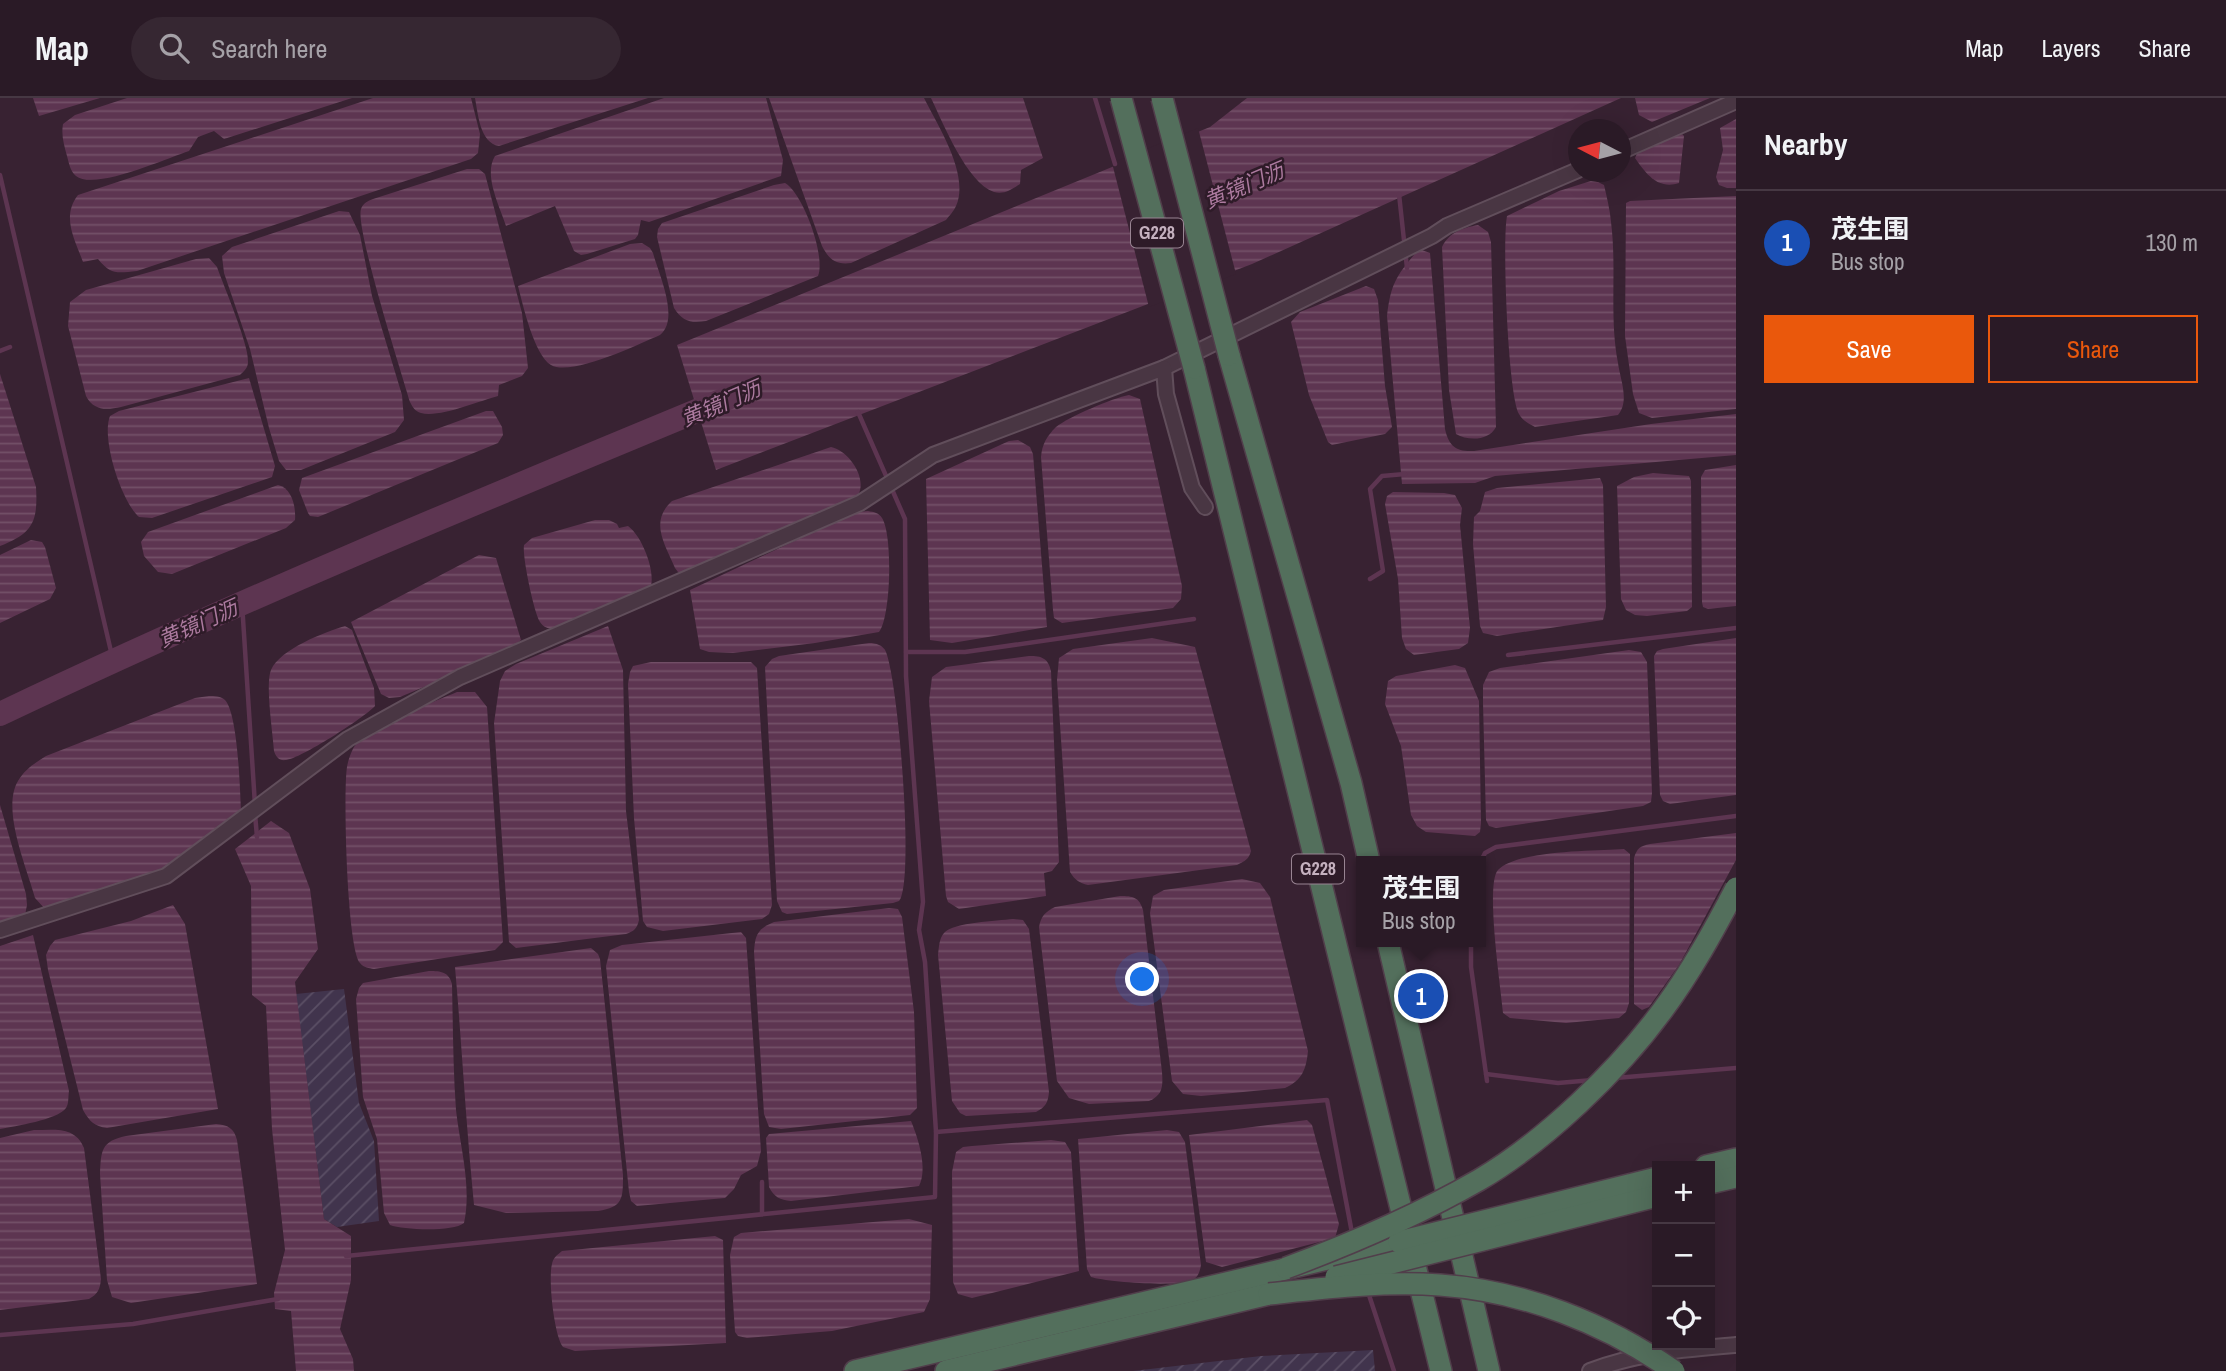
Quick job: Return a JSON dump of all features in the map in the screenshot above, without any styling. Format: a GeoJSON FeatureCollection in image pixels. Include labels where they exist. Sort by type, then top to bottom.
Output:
{"type":"FeatureCollection","features":[{"type":"Feature","properties":{"kind":"highway","name":"G228"},"geometry":{"type":"LineString","coordinates":[[1121,98],[1194,368],[1441,1371]]}},
{"type":"Feature","properties":{"kind":"highway","name":"G228"},"geometry":{"type":"LineString","coordinates":[[1163,98],[1229,355],[1351,783],[1368,856]]}},
{"type":"Feature","properties":{"kind":"highway"},"geometry":{"type":"LineString","coordinates":[[1286,1268],[1346,1246],[1416,1213],[1481,1178],[1548,1131],[1609,1075],[1662,1012],[1707,943],[1736,888]]}},
{"type":"Feature","properties":{"kind":"highway"},"geometry":{"type":"LineString","coordinates":[[1389,947],[1489,1371]]}},
{"type":"Feature","properties":{"kind":"highway"},"geometry":{"type":"LineString","coordinates":[[1715,1164],[1736,1159]]}},
{"type":"Feature","properties":{"kind":"highway"},"geometry":{"type":"LineString","coordinates":[[1715,1182],[1736,1177]]}},
{"type":"Feature","properties":{"kind":"highway"},"geometry":{"type":"LineString","coordinates":[[946,1371],[1286,1268],[1652,1179]]}},
{"type":"Feature","properties":{"kind":"highway"},"geometry":{"type":"LineString","coordinates":[[855,1371],[1269,1294],[1652,1197]]}},
{"type":"Feature","properties":{"kind":"highway"},"geometry":{"type":"LineString","coordinates":[[1269,1294],[1389,1284],[1441,1285],[1480,1290],[1532,1301],[1587,1321],[1642,1349],[1674,1371]]}},
{"type":"Feature","properties":{"kind":"street"},"geometry":{"type":"LineString","coordinates":[[1631,147],[1736,101]]}},
{"type":"Feature","properties":{"kind":"street"},"geometry":{"type":"LineString","coordinates":[[0,930],[166,876],[348,739],[460,677],[860,503],[933,455],[1164,368],[1389,258],[1447,226],[1568,174]]}},
{"type":"Feature","properties":{"kind":"street"},"geometry":{"type":"LineString","coordinates":[[1164,368],[1166,394],[1192,488],[1205,508]]}},
{"type":"Feature","properties":{"kind":"street"},"geometry":{"type":"LineString","coordinates":[[1590,1371],[1619,1360],[1736,1345]]}},
{"type":"Feature","properties":{"kind":"shaded area"},"geometry":{"type":"Polygon","coordinates":[[[344,989],[359,1103],[374,1141],[379,1221],[337,1227],[324,1219],[296,994],[344,989]]]}},
{"type":"Feature","properties":{"kind":"shaded area"},"geometry":{"type":"Polygon","coordinates":[[[1373,1350],[1375,1371],[1133,1371],[1261,1356],[1373,1350]]]}},
{"type":"Feature","properties":{"kind":"water"},"geometry":{"type":"Polygon","coordinates":[[[33,98],[100,98],[39,116],[33,98]]]}},
{"type":"Feature","properties":{"kind":"water"},"geometry":{"type":"Polygon","coordinates":[[[127,98],[352,98],[224,139],[214,131],[198,137],[189,151],[114,177],[85,180],[76,176],[70,167],[65,148],[63,124],[75,115],[127,98]]]}},
{"type":"Feature","properties":{"kind":"water"},"geometry":{"type":"Polygon","coordinates":[[[373,98],[471,98],[480,134],[478,153],[471,159],[137,271],[115,272],[98,259],[83,262],[73,237],[70,220],[70,212],[78,195],[373,98]]]}},
{"type":"Feature","properties":{"kind":"water"},"geometry":{"type":"Polygon","coordinates":[[[475,98],[648,98],[499,146],[493,144],[484,134],[475,98]]]}},
{"type":"Feature","properties":{"kind":"water"},"geometry":{"type":"Polygon","coordinates":[[[664,98],[766,98],[783,160],[781,176],[649,222],[641,220],[635,239],[587,254],[581,255],[574,251],[555,206],[506,226],[492,181],[495,156],[664,98]]]}},
{"type":"Feature","properties":{"kind":"water"},"geometry":{"type":"Polygon","coordinates":[[[769,98],[924,98],[956,166],[959,194],[954,210],[946,220],[851,263],[833,260],[822,246],[769,98]]]}},
{"type":"Feature","properties":{"kind":"water"},"geometry":{"type":"Polygon","coordinates":[[[931,98],[1023,98],[1043,158],[1021,170],[1020,184],[1005,192],[994,192],[974,177],[965,165],[931,98]]]}},
{"type":"Feature","properties":{"kind":"water"},"geometry":{"type":"Polygon","coordinates":[[[1247,98],[1621,98],[1574,119],[1568,119],[1568,122],[1252,264],[716,470],[677,345],[1210,127],[1247,98]]]}},
{"type":"Feature","properties":{"kind":"water"},"geometry":{"type":"Polygon","coordinates":[[[1635,98],[1710,98],[1652,122],[1639,115],[1635,98]]]}},
{"type":"Feature","properties":{"kind":"water"},"geometry":{"type":"Polygon","coordinates":[[[1736,119],[1736,188],[1727,188],[1719,185],[1716,177],[1723,150],[1720,128],[1736,119]]]}},
{"type":"Feature","properties":{"kind":"water"},"geometry":{"type":"Polygon","coordinates":[[[1682,134],[1684,136],[1679,183],[1665,184],[1653,179],[1635,158],[1638,151],[1682,134]]]}},
{"type":"Feature","properties":{"kind":"water"},"geometry":{"type":"Polygon","coordinates":[[[467,169],[479,169],[485,174],[522,313],[528,368],[522,376],[499,385],[498,396],[448,411],[421,413],[414,409],[410,402],[389,334],[365,243],[361,209],[373,199],[467,169]]]}},
{"type":"Feature","properties":{"kind":"water"},"geometry":{"type":"Polygon","coordinates":[[[1588,182],[1604,185],[1611,217],[1615,346],[1623,403],[1618,415],[1535,427],[1519,414],[1515,401],[1506,284],[1507,216],[1559,191],[1588,182]]]}},
{"type":"Feature","properties":{"kind":"water"},"geometry":{"type":"Polygon","coordinates":[[[785,183],[799,199],[811,226],[819,255],[818,276],[706,321],[684,319],[674,308],[657,237],[662,223],[785,183]]]}},
{"type":"Feature","properties":{"kind":"water"},"geometry":{"type":"Polygon","coordinates":[[[1736,196],[1736,409],[1652,418],[1639,413],[1633,394],[1625,336],[1626,203],[1736,196]]]}},
{"type":"Feature","properties":{"kind":"water"},"geometry":{"type":"Polygon","coordinates":[[[339,211],[349,212],[360,235],[372,296],[402,395],[404,420],[395,432],[301,470],[286,470],[279,461],[269,428],[250,349],[224,273],[222,256],[232,247],[339,211]]]}},
{"type":"Feature","properties":{"kind":"water"},"geometry":{"type":"Polygon","coordinates":[[[1478,225],[1488,232],[1491,242],[1496,427],[1488,435],[1472,439],[1456,434],[1449,390],[1442,247],[1453,234],[1478,225]]]}},
{"type":"Feature","properties":{"kind":"water"},"geometry":{"type":"Polygon","coordinates":[[[642,243],[653,253],[663,284],[668,308],[666,328],[660,335],[605,358],[574,367],[561,368],[551,365],[534,341],[518,286],[630,244],[642,243]]]}},
{"type":"Feature","properties":{"kind":"water"},"geometry":{"type":"Polygon","coordinates":[[[1419,249],[1430,253],[1445,429],[1455,447],[1463,451],[1474,451],[1736,414],[1736,455],[1495,476],[1475,483],[1402,484],[1387,316],[1396,280],[1419,249]]]}},
{"type":"Feature","properties":{"kind":"water"},"geometry":{"type":"Polygon","coordinates":[[[209,258],[217,267],[241,330],[247,354],[246,369],[240,375],[121,407],[105,409],[89,401],[68,326],[70,302],[86,290],[196,259],[209,258]]]}},
{"type":"Feature","properties":{"kind":"water"},"geometry":{"type":"Polygon","coordinates":[[[1366,286],[1374,289],[1378,300],[1385,386],[1392,427],[1385,434],[1332,445],[1328,442],[1309,395],[1291,322],[1300,312],[1366,286]]]}},
{"type":"Feature","properties":{"kind":"water"},"geometry":{"type":"Polygon","coordinates":[[[0,374],[36,487],[36,509],[26,531],[0,546],[0,374]]]}},
{"type":"Feature","properties":{"kind":"water"},"geometry":{"type":"Polygon","coordinates":[[[249,378],[275,466],[272,477],[152,518],[139,517],[126,498],[114,469],[108,439],[110,416],[119,411],[249,378]]]}},
{"type":"Feature","properties":{"kind":"water"},"geometry":{"type":"Polygon","coordinates":[[[1129,395],[1140,399],[1182,586],[1181,599],[1173,608],[1062,623],[1054,618],[1053,610],[1042,448],[1050,434],[1062,423],[1091,408],[1129,395]]]}},
{"type":"Feature","properties":{"kind":"water"},"geometry":{"type":"Polygon","coordinates":[[[486,411],[493,411],[502,427],[503,435],[498,443],[318,517],[308,513],[299,490],[302,478],[486,411]]]}},
{"type":"Feature","properties":{"kind":"water"},"geometry":{"type":"Polygon","coordinates":[[[1018,440],[1030,447],[1033,454],[1047,627],[952,643],[930,640],[926,479],[1009,441],[1018,440]]]}},
{"type":"Feature","properties":{"kind":"water"},"geometry":{"type":"Polygon","coordinates":[[[831,447],[844,453],[855,466],[860,481],[858,495],[686,573],[678,572],[664,542],[660,525],[665,509],[672,501],[831,447]]]}},
{"type":"Feature","properties":{"kind":"water"},"geometry":{"type":"Polygon","coordinates":[[[1736,465],[1736,606],[1708,609],[1703,607],[1702,602],[1701,477],[1705,470],[1736,465]]]}},
{"type":"Feature","properties":{"kind":"water"},"geometry":{"type":"Polygon","coordinates":[[[1653,473],[1689,476],[1691,481],[1692,607],[1687,611],[1635,615],[1626,610],[1621,599],[1617,486],[1634,477],[1653,473]]]}},
{"type":"Feature","properties":{"kind":"water"},"geometry":{"type":"Polygon","coordinates":[[[1600,478],[1603,485],[1606,607],[1603,620],[1497,636],[1483,633],[1480,626],[1473,544],[1474,517],[1480,511],[1485,492],[1497,488],[1600,478]]]}},
{"type":"Feature","properties":{"kind":"water"},"geometry":{"type":"Polygon","coordinates":[[[278,485],[290,494],[295,509],[295,520],[286,528],[172,574],[158,572],[144,556],[141,542],[148,532],[278,485]]]}},
{"type":"Feature","properties":{"kind":"water"},"geometry":{"type":"Polygon","coordinates":[[[1393,492],[1455,495],[1462,508],[1460,525],[1470,628],[1468,643],[1459,649],[1414,655],[1406,649],[1402,638],[1398,579],[1385,504],[1387,496],[1393,492]]]}},
{"type":"Feature","properties":{"kind":"water"},"geometry":{"type":"Polygon","coordinates":[[[868,511],[882,518],[888,541],[888,594],[879,632],[733,653],[700,649],[690,590],[856,512],[868,511]]]}},
{"type":"Feature","properties":{"kind":"water"},"geometry":{"type":"Polygon","coordinates":[[[595,520],[609,520],[619,528],[628,526],[633,531],[649,563],[651,586],[561,628],[547,628],[540,622],[535,608],[524,545],[532,538],[595,520]]]}},
{"type":"Feature","properties":{"kind":"water"},"geometry":{"type":"Polygon","coordinates":[[[31,540],[42,542],[45,547],[56,588],[50,599],[0,623],[0,555],[31,540]]]}},
{"type":"Feature","properties":{"kind":"water"},"geometry":{"type":"Polygon","coordinates":[[[479,555],[496,558],[521,640],[505,653],[400,697],[389,698],[381,694],[351,622],[479,555]]]}},
{"type":"Feature","properties":{"kind":"water"},"geometry":{"type":"Polygon","coordinates":[[[345,626],[352,630],[374,688],[375,706],[317,746],[293,758],[280,759],[274,751],[271,722],[271,670],[276,662],[293,648],[345,626]]]}},
{"type":"Feature","properties":{"kind":"water"},"geometry":{"type":"Polygon","coordinates":[[[608,626],[623,670],[626,811],[639,920],[635,929],[626,934],[516,948],[509,942],[494,723],[500,681],[505,671],[516,664],[608,626]]]}},
{"type":"Feature","properties":{"kind":"water"},"geometry":{"type":"Polygon","coordinates":[[[1152,638],[1195,647],[1251,851],[1246,860],[1237,865],[1088,885],[1078,881],[1070,872],[1057,680],[1059,658],[1073,649],[1152,638]]]}},
{"type":"Feature","properties":{"kind":"water"},"geometry":{"type":"Polygon","coordinates":[[[1736,638],[1736,795],[1670,804],[1663,801],[1660,795],[1654,656],[1657,651],[1663,649],[1736,638]]]}},
{"type":"Feature","properties":{"kind":"water"},"geometry":{"type":"Polygon","coordinates":[[[869,643],[883,648],[891,670],[903,780],[904,886],[899,901],[893,903],[787,914],[782,912],[777,901],[765,667],[779,656],[869,643]]]}},
{"type":"Feature","properties":{"kind":"water"},"geometry":{"type":"Polygon","coordinates":[[[1629,650],[1641,652],[1647,662],[1651,802],[1643,806],[1496,828],[1489,826],[1486,820],[1483,685],[1489,672],[1500,668],[1629,650]]]}},
{"type":"Feature","properties":{"kind":"water"},"geometry":{"type":"Polygon","coordinates":[[[1029,656],[1044,659],[1051,671],[1059,862],[1052,871],[1044,873],[1046,896],[959,909],[948,902],[946,896],[929,701],[932,677],[946,667],[1029,656]]]}},
{"type":"Feature","properties":{"kind":"water"},"geometry":{"type":"Polygon","coordinates":[[[651,662],[751,662],[757,668],[772,905],[769,914],[762,919],[663,931],[647,927],[643,921],[634,818],[628,684],[633,666],[651,662]]]}},
{"type":"Feature","properties":{"kind":"water"},"geometry":{"type":"Polygon","coordinates":[[[1455,665],[1465,668],[1479,701],[1481,823],[1480,832],[1475,836],[1426,832],[1417,826],[1411,815],[1401,746],[1385,704],[1388,681],[1396,676],[1455,665]]]}},
{"type":"Feature","properties":{"kind":"water"},"geometry":{"type":"Polygon","coordinates":[[[457,692],[475,692],[487,707],[503,942],[495,950],[367,968],[360,963],[356,951],[349,901],[346,782],[350,757],[354,747],[372,731],[401,715],[457,692]]]}},
{"type":"Feature","properties":{"kind":"water"},"geometry":{"type":"Polygon","coordinates":[[[209,696],[225,700],[233,720],[241,811],[176,867],[46,910],[35,898],[17,839],[12,807],[14,793],[21,777],[46,756],[195,698],[209,696]]]}},
{"type":"Feature","properties":{"kind":"water"},"geometry":{"type":"Polygon","coordinates":[[[0,805],[27,905],[24,920],[0,930],[0,805]]]}},
{"type":"Feature","properties":{"kind":"water"},"geometry":{"type":"Polygon","coordinates":[[[271,821],[289,833],[310,889],[318,949],[295,982],[324,1219],[351,1236],[351,1280],[340,1329],[353,1359],[354,1371],[296,1371],[291,1311],[275,1309],[274,1293],[285,1250],[272,1129],[266,1006],[252,995],[251,886],[235,849],[271,821]]]}},
{"type":"Feature","properties":{"kind":"water"},"geometry":{"type":"Polygon","coordinates":[[[1736,833],[1736,860],[1679,965],[1649,1007],[1642,1010],[1634,1004],[1636,852],[1650,844],[1736,833]]]}},
{"type":"Feature","properties":{"kind":"water"},"geometry":{"type":"Polygon","coordinates":[[[1624,849],[1630,854],[1629,1003],[1626,1012],[1619,1018],[1566,1023],[1510,1018],[1503,1013],[1493,915],[1494,879],[1498,870],[1508,863],[1539,855],[1624,849]]]}},
{"type":"Feature","properties":{"kind":"water"},"geometry":{"type":"Polygon","coordinates":[[[1242,879],[1260,883],[1270,897],[1308,1051],[1306,1064],[1299,1078],[1285,1088],[1201,1096],[1183,1094],[1172,1081],[1150,913],[1153,896],[1164,890],[1242,879]]]}},
{"type":"Feature","properties":{"kind":"water"},"geometry":{"type":"Polygon","coordinates":[[[1120,896],[1135,898],[1143,910],[1162,1086],[1160,1093],[1149,1101],[1089,1104],[1069,1098],[1057,1081],[1039,927],[1044,915],[1055,907],[1120,896]]]}},
{"type":"Feature","properties":{"kind":"water"},"geometry":{"type":"Polygon","coordinates":[[[173,905],[185,924],[218,1109],[107,1128],[96,1125],[83,1110],[46,955],[55,940],[131,921],[173,905]]]}},
{"type":"Feature","properties":{"kind":"water"},"geometry":{"type":"Polygon","coordinates":[[[898,909],[902,917],[914,1012],[917,1108],[910,1115],[781,1129],[769,1127],[764,1114],[754,952],[758,933],[774,922],[898,909]]]}},
{"type":"Feature","properties":{"kind":"water"},"geometry":{"type":"Polygon","coordinates":[[[1023,920],[1029,929],[1048,1099],[1036,1112],[966,1116],[960,1113],[952,1101],[938,955],[941,938],[949,929],[957,926],[1023,920]]]}},
{"type":"Feature","properties":{"kind":"water"},"geometry":{"type":"Polygon","coordinates":[[[741,932],[746,938],[761,1151],[757,1166],[741,1175],[734,1189],[725,1198],[637,1206],[631,1201],[629,1192],[606,966],[610,950],[622,945],[741,932]]]}},
{"type":"Feature","properties":{"kind":"water"},"geometry":{"type":"Polygon","coordinates":[[[33,935],[69,1091],[68,1102],[66,1108],[54,1116],[0,1129],[0,946],[33,935]]]}},
{"type":"Feature","properties":{"kind":"water"},"geometry":{"type":"Polygon","coordinates":[[[591,948],[600,959],[623,1175],[622,1196],[617,1204],[598,1211],[506,1213],[474,1205],[455,967],[591,948]]]}},
{"type":"Feature","properties":{"kind":"water"},"geometry":{"type":"Polygon","coordinates":[[[429,971],[444,973],[452,984],[456,1110],[467,1195],[466,1209],[464,1223],[458,1226],[406,1228],[390,1225],[384,1213],[377,1139],[363,1097],[356,999],[363,983],[429,971]]]}},
{"type":"Feature","properties":{"kind":"water"},"geometry":{"type":"Polygon","coordinates":[[[1307,1120],[1312,1125],[1339,1224],[1335,1238],[1222,1267],[1206,1262],[1189,1135],[1307,1120]]]}},
{"type":"Feature","properties":{"kind":"water"},"geometry":{"type":"Polygon","coordinates":[[[911,1121],[922,1162],[922,1179],[919,1186],[791,1201],[778,1197],[769,1187],[766,1138],[769,1134],[911,1121]]]}},
{"type":"Feature","properties":{"kind":"water"},"geometry":{"type":"Polygon","coordinates":[[[216,1124],[230,1128],[237,1140],[257,1284],[131,1303],[112,1297],[107,1280],[100,1174],[104,1148],[112,1141],[126,1136],[216,1124]]]}},
{"type":"Feature","properties":{"kind":"water"},"geometry":{"type":"Polygon","coordinates":[[[34,1130],[70,1133],[84,1148],[101,1283],[89,1299],[0,1310],[0,1138],[34,1130]]]}},
{"type":"Feature","properties":{"kind":"water"},"geometry":{"type":"Polygon","coordinates":[[[1167,1130],[1179,1132],[1185,1142],[1201,1265],[1198,1275],[1187,1282],[1161,1284],[1091,1277],[1087,1269],[1078,1139],[1167,1130]]]}},
{"type":"Feature","properties":{"kind":"water"},"geometry":{"type":"Polygon","coordinates":[[[1051,1140],[1065,1142],[1071,1152],[1079,1271],[972,1298],[958,1294],[953,1282],[952,1172],[956,1152],[963,1147],[1051,1140]]]}},
{"type":"Feature","properties":{"kind":"water"},"geometry":{"type":"Polygon","coordinates":[[[909,1219],[932,1225],[930,1299],[924,1312],[832,1331],[747,1338],[738,1336],[735,1332],[730,1255],[734,1237],[741,1233],[909,1219]]]}},
{"type":"Feature","properties":{"kind":"water"},"geometry":{"type":"Polygon","coordinates":[[[715,1236],[723,1240],[726,1343],[575,1351],[563,1347],[555,1319],[551,1282],[553,1262],[562,1251],[715,1236]]]}},
{"type":"Feature","properties":{"kind":"pier"},"geometry":{"type":"Polygon","coordinates":[[[1198,128],[1236,274],[1149,307],[1112,163],[1198,128]]]}},
{"type":"Feature","properties":{"kind":"waterway"},"geometry":{"type":"LineString","coordinates":[[1095,98],[1115,164]]}},
{"type":"Feature","properties":{"kind":"waterway"},"geometry":{"type":"LineString","coordinates":[[0,175],[113,660]]}},
{"type":"Feature","properties":{"kind":"waterway"},"geometry":{"type":"LineString","coordinates":[[1399,194],[1407,268]]}},
{"type":"Feature","properties":{"kind":"waterway"},"geometry":{"type":"LineString","coordinates":[[0,351],[10,347]]}},
{"type":"Feature","properties":{"kind":"waterway","name":"黄镜门沥"},"geometry":{"type":"LineString","coordinates":[[0,714],[271,591],[728,398]]}},
{"type":"Feature","properties":{"kind":"waterway"},"geometry":{"type":"LineString","coordinates":[[346,1256],[935,1197],[936,1132],[925,962],[919,930],[923,902],[906,676],[905,519],[858,412]]}},
{"type":"Feature","properties":{"kind":"waterway"},"geometry":{"type":"LineString","coordinates":[[1370,579],[1383,571],[1370,489],[1382,476],[1405,474]]}},
{"type":"Feature","properties":{"kind":"waterway"},"geometry":{"type":"LineString","coordinates":[[242,603],[255,805]]}},
{"type":"Feature","properties":{"kind":"waterway"},"geometry":{"type":"LineString","coordinates":[[906,652],[965,652],[1194,619]]}},
{"type":"Feature","properties":{"kind":"waterway"},"geometry":{"type":"LineString","coordinates":[[1508,655],[1736,628]]}},
{"type":"Feature","properties":{"kind":"waterway"},"geometry":{"type":"LineString","coordinates":[[255,814],[257,837]]}},
{"type":"Feature","properties":{"kind":"waterway"},"geometry":{"type":"LineString","coordinates":[[1484,856],[1496,847],[1736,816]]}},
{"type":"Feature","properties":{"kind":"waterway"},"geometry":{"type":"LineString","coordinates":[[1471,947],[1471,967],[1487,1081]]}},
{"type":"Feature","properties":{"kind":"waterway"},"geometry":{"type":"LineString","coordinates":[[1615,1078],[1736,1068]]}},
{"type":"Feature","properties":{"kind":"waterway"},"geometry":{"type":"LineString","coordinates":[[1486,1074],[1558,1083],[1593,1080]]}},
{"type":"Feature","properties":{"kind":"waterway"},"geometry":{"type":"LineString","coordinates":[[936,1132],[1327,1100],[1352,1233]]}},
{"type":"Feature","properties":{"kind":"waterway"},"geometry":{"type":"LineString","coordinates":[[762,1182],[762,1214]]}},
{"type":"Feature","properties":{"kind":"waterway"},"geometry":{"type":"LineString","coordinates":[[1368,1292],[1394,1371]]}},
{"type":"Feature","properties":{"kind":"waterway"},"geometry":{"type":"LineString","coordinates":[[0,1335],[133,1324],[278,1299]]}},
{"type":"Feature","properties":{"kind":"place","name":"茂生围"},"geometry":{"type":"Point","coordinates":[1421,996]}}]}
